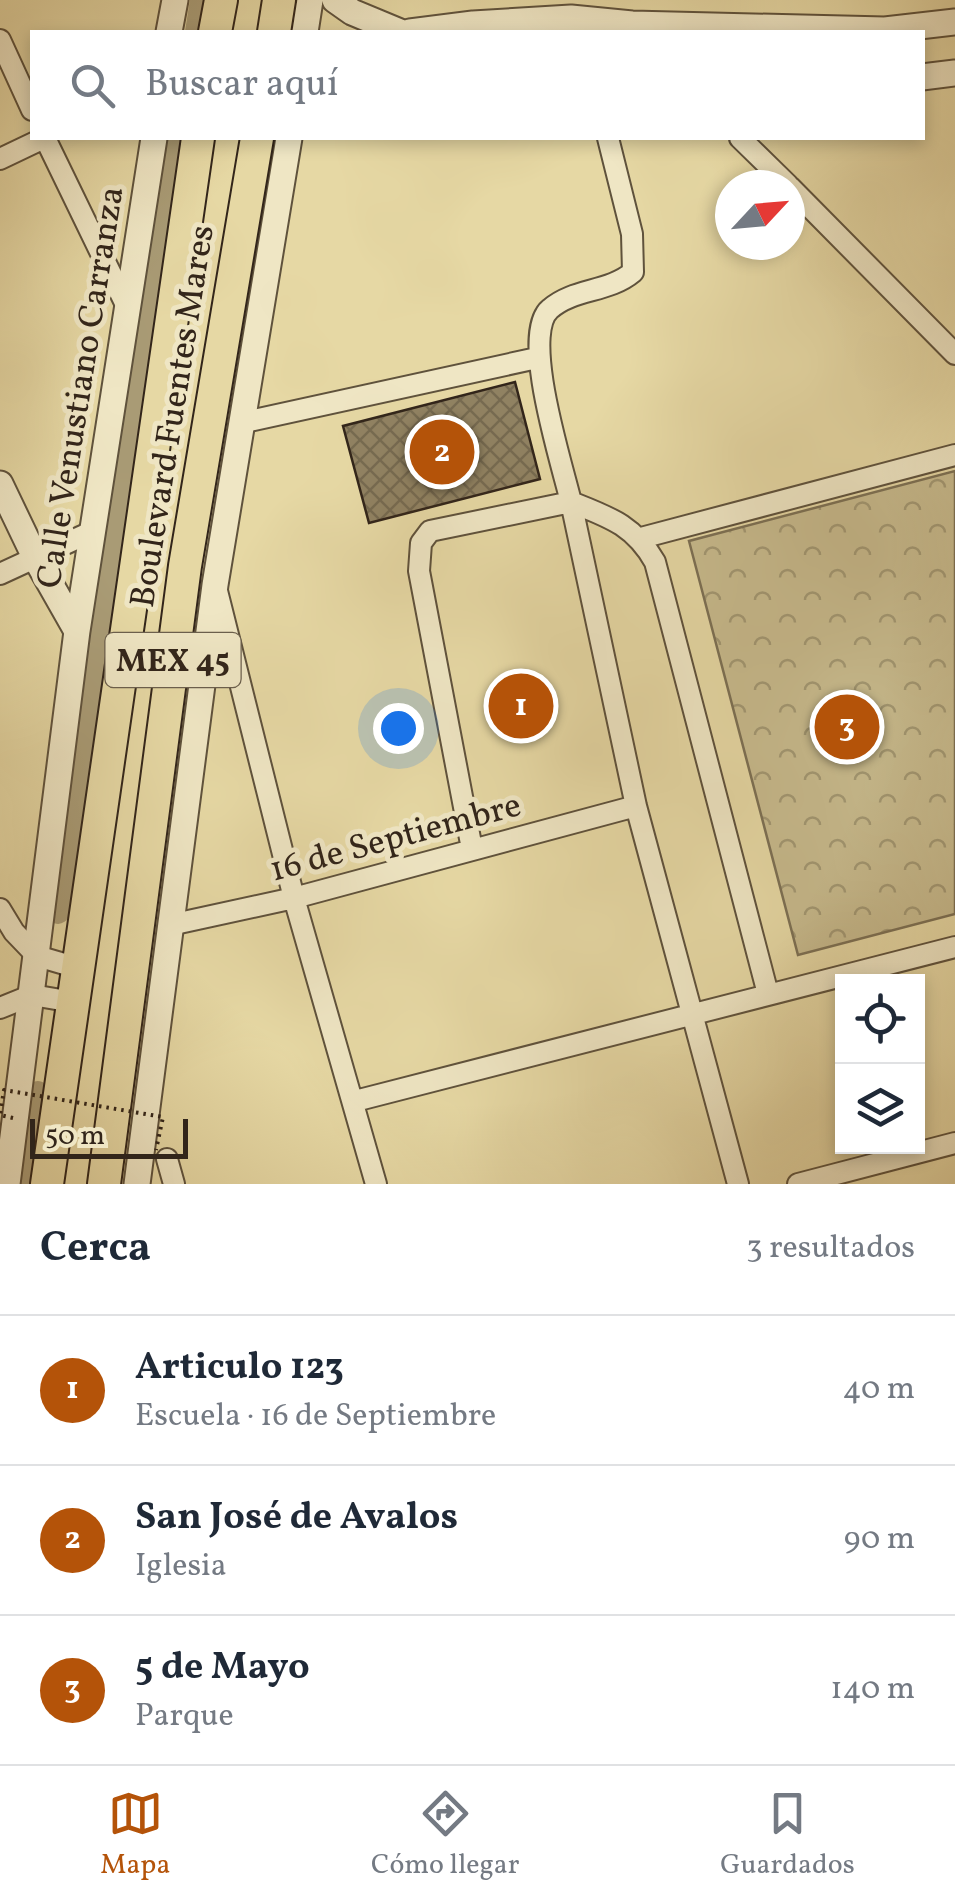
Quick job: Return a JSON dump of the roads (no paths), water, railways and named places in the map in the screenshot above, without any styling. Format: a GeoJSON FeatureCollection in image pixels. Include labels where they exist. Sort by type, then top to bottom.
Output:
{"type":"FeatureCollection","features":[{"type":"Feature","properties":{"kind":"main road"},"geometry":{"type":"LineString","coordinates":[[215,30],[221,0]]}},
{"type":"Feature","properties":{"kind":"main road"},"geometry":{"type":"LineString","coordinates":[[274,30],[279,0]]}},
{"type":"Feature","properties":{"kind":"main road","name":"Boulevard Fuentes Mares"},"geometry":{"type":"LineString","coordinates":[[47,1184],[198,140]]}},
{"type":"Feature","properties":{"kind":"main road","name":"Boulevard Fuentes Mares"},"geometry":{"type":"LineString","coordinates":[[104,1184],[185,566],[257,140]]}},
{"type":"Feature","properties":{"kind":"street"},"geometry":{"type":"LineString","coordinates":[[169,30],[175,0]]}},
{"type":"Feature","properties":{"kind":"street"},"geometry":{"type":"LineString","coordinates":[[305,30],[310,0]]}},
{"type":"Feature","properties":{"kind":"street"},"geometry":{"type":"LineString","coordinates":[[335,0],[352,12],[395,30]]}},
{"type":"Feature","properties":{"kind":"street"},"geometry":{"type":"LineString","coordinates":[[426,30],[571,18],[635,28],[885,30],[955,22]]}},
{"type":"Feature","properties":{"kind":"street"},"geometry":{"type":"LineString","coordinates":[[0,40],[30,106]]}},
{"type":"Feature","properties":{"kind":"street"},"geometry":{"type":"LineString","coordinates":[[925,76],[955,73]]}},
{"type":"Feature","properties":{"kind":"street"},"geometry":{"type":"LineString","coordinates":[[0,159],[40,140]]}},
{"type":"Feature","properties":{"kind":"street"},"geometry":{"type":"LineString","coordinates":[[45,140],[128,308]]}},
{"type":"Feature","properties":{"kind":"street","name":"Calle Venustiano Carranza"},"geometry":{"type":"LineString","coordinates":[[7,1184],[76,632],[154,140]]}},
{"type":"Feature","properties":{"kind":"street"},"geometry":{"type":"LineString","coordinates":[[138,1184],[215,584],[289,140]]}},
{"type":"Feature","properties":{"kind":"street"},"geometry":{"type":"LineString","coordinates":[[608,140],[632,234],[632,272],[621,282],[566,298],[547,311],[539,323],[537,358],[636,806],[738,1184]]}},
{"type":"Feature","properties":{"kind":"street"},"geometry":{"type":"LineString","coordinates":[[742,140],[773,170]]}},
{"type":"Feature","properties":{"kind":"street"},"geometry":{"type":"LineString","coordinates":[[805,202],[955,354]]}},
{"type":"Feature","properties":{"kind":"street"},"geometry":{"type":"LineString","coordinates":[[240,423],[537,358]]}},
{"type":"Feature","properties":{"kind":"street"},"geometry":{"type":"LineString","coordinates":[[642,538],[955,455]]}},
{"type":"Feature","properties":{"kind":"street"},"geometry":{"type":"LineString","coordinates":[[0,484],[34,557],[76,632]]}},
{"type":"Feature","properties":{"kind":"street"},"geometry":{"type":"LineString","coordinates":[[472,849],[419,571],[421,543],[430,531],[571,502],[611,518],[642,538],[655,562],[768,994]]}},
{"type":"Feature","properties":{"kind":"street"},"geometry":{"type":"LineString","coordinates":[[0,574],[91,532]]}},
{"type":"Feature","properties":{"kind":"street"},"geometry":{"type":"LineString","coordinates":[[215,584],[294,898],[376,1184]]}},
{"type":"Feature","properties":{"kind":"street","name":"16 de Septiembre"},"geometry":{"type":"LineString","coordinates":[[170,925],[294,898],[636,806]]}},
{"type":"Feature","properties":{"kind":"street"},"geometry":{"type":"LineString","coordinates":[[0,909],[14,932],[37,956],[78,968]]}},
{"type":"Feature","properties":{"kind":"street"},"geometry":{"type":"LineString","coordinates":[[354,1100],[955,947]]}},
{"type":"Feature","properties":{"kind":"street"},"geometry":{"type":"LineString","coordinates":[[0,1008],[32,996],[73,1002]]}},
{"type":"Feature","properties":{"kind":"street"},"geometry":{"type":"LineString","coordinates":[[798,1184],[955,1143]]}},
{"type":"Feature","properties":{"kind":"street"},"geometry":{"type":"LineString","coordinates":[[162,1154],[174,1184]]}},
{"type":"Feature","properties":{"kind":"waterway"},"geometry":{"type":"LineString","coordinates":[[196,30],[201,0]]}},
{"type":"Feature","properties":{"kind":"waterway"},"geometry":{"type":"LineString","coordinates":[[58,913],[177,140]]}},
{"type":"Feature","properties":{"kind":"waterway"},"geometry":{"type":"LineString","coordinates":[[24,1184],[38,1092]]}},
{"type":"Feature","properties":{"kind":"place","name":"San José de Avalos"},"geometry":{"type":"Point","coordinates":[442,452]}},
{"type":"Feature","properties":{"kind":"place","name":"Articulo 123"},"geometry":{"type":"Point","coordinates":[521,706]}},
{"type":"Feature","properties":{"kind":"place","name":"5 de Mayo"},"geometry":{"type":"Point","coordinates":[847,727]}}]}
